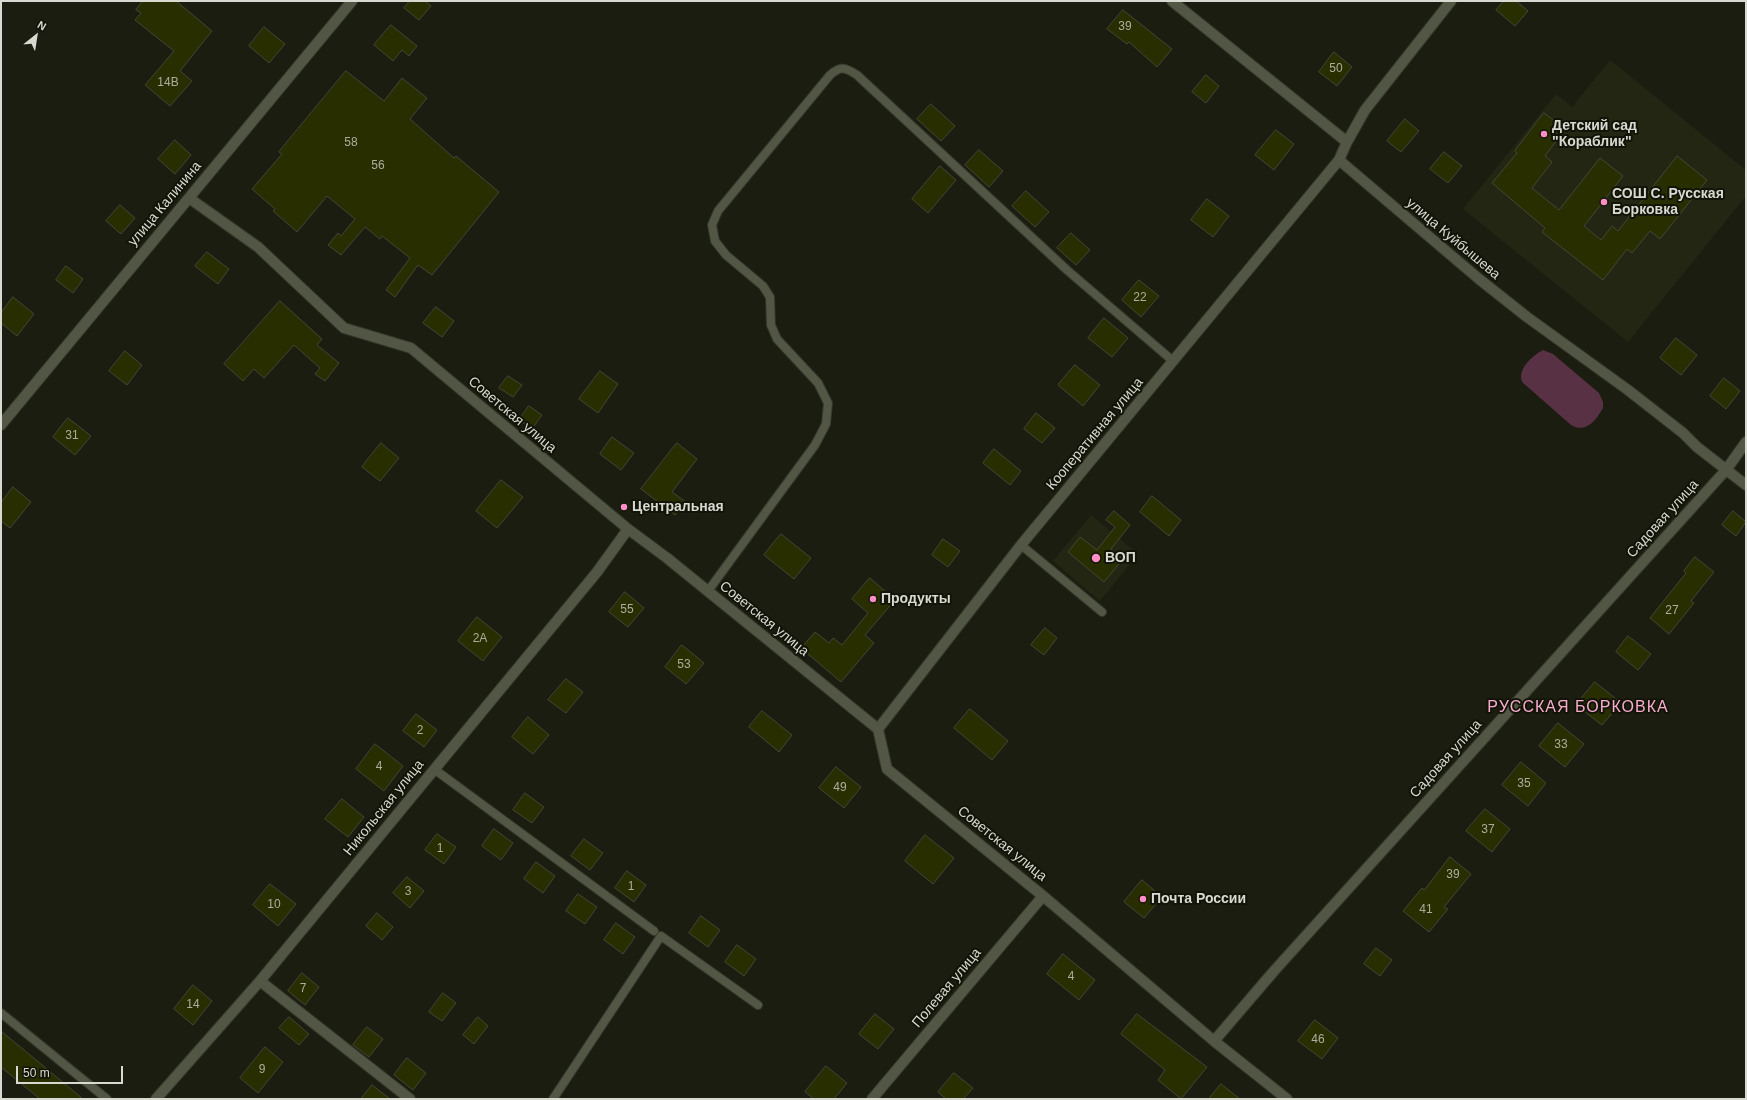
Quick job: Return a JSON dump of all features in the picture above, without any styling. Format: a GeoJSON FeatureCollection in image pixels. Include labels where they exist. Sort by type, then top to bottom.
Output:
{"type":"FeatureCollection","features":[{"type":"Feature","properties":{"kind":"street","name":"улица Калинина"},"geometry":{"type":"LineString","coordinates":[[1,425],[352,1]]}},
{"type":"Feature","properties":{"kind":"street"},"geometry":{"type":"LineString","coordinates":[[1172,1],[1347,142]]}},
{"type":"Feature","properties":{"kind":"street"},"geometry":{"type":"LineString","coordinates":[[1339,160],[1347,142],[1365,110],[1451,1]]}},
{"type":"Feature","properties":{"kind":"street","name":"Кооперативная улица"},"geometry":{"type":"LineString","coordinates":[[878,729],[1021,545],[1339,160]]}},
{"type":"Feature","properties":{"kind":"street","name":"улица Куйбышева"},"geometry":{"type":"LineString","coordinates":[[1339,160],[1479,279],[1528,317],[1628,390],[1746,485]]}},
{"type":"Feature","properties":{"kind":"street","name":"Советская улица"},"geometry":{"type":"LineString","coordinates":[[189,198],[258,247],[344,328],[411,348],[628,529],[708,591],[878,729],[887,769],[1043,896],[1214,1041],[1287,1099]]}},
{"type":"Feature","properties":{"kind":"street","name":"Садовая улица"},"geometry":{"type":"LineString","coordinates":[[1214,1041],[1274,971],[1726,470],[1746,442]]}},
{"type":"Feature","properties":{"kind":"street","name":"Никольская улица"},"geometry":{"type":"LineString","coordinates":[[156,1099],[260,981],[597,572],[628,529]]}},
{"type":"Feature","properties":{"kind":"street","name":"Полевая улица"},"geometry":{"type":"LineString","coordinates":[[872,1099],[1043,896]]}},
{"type":"Feature","properties":{"kind":"street"},"geometry":{"type":"LineString","coordinates":[[260,981],[410,1099]]}},
{"type":"Feature","properties":{"kind":"lane"},"geometry":{"type":"LineString","coordinates":[[708,591],[815,445],[826,424],[828,402],[818,383],[777,339],[771,325],[770,297],[763,286],[726,255],[715,241],[712,225],[718,211],[830,75],[838,68],[847,68],[856,75],[1067,270],[1173,361]]}},
{"type":"Feature","properties":{"kind":"lane"},"geometry":{"type":"LineString","coordinates":[[1021,545],[1102,612]]}},
{"type":"Feature","properties":{"kind":"lane"},"geometry":{"type":"LineString","coordinates":[[434,769],[654,931]]}},
{"type":"Feature","properties":{"kind":"lane"},"geometry":{"type":"LineString","coordinates":[[553,1099],[661,936],[758,1005]]}},
{"type":"Feature","properties":{"kind":"lane"},"geometry":{"type":"LineString","coordinates":[[1,1013],[107,1099]]}},
{"type":"Feature","properties":{"kind":"shaded area","name":"СОШ С. Русская Борковка"},"geometry":{"type":"Polygon","coordinates":[[[1610,60],[1746,170],[1746,196],[1628,342],[1463,209],[1556,94],[1572,107],[1610,60]]]}},
{"type":"Feature","properties":{"kind":"shaded area"},"geometry":{"type":"Polygon","coordinates":[[[1543,350],[1553,354],[1599,393],[1603,402],[1603,408],[1594,421],[1586,427],[1581,428],[1571,425],[1522,382],[1522,372],[1526,363],[1543,350]]]}},
{"type":"Feature","properties":{"kind":"shaded area","name":"ВОП"},"geometry":{"type":"Polygon","coordinates":[[[1091,515],[1138,554],[1100,601],[1053,561],[1091,515]]]}},
{"type":"Feature","properties":{"kind":"building"},"geometry":{"type":"Polygon","coordinates":[[[143,1],[176,1],[212,31],[180,71],[192,81],[170,106],[145,85],[174,51],[135,20],[141,13],[136,10],[143,1]]]}},
{"type":"Feature","properties":{"kind":"building"},"geometry":{"type":"Polygon","coordinates":[[[410,1],[425,1],[431,6],[419,20],[404,8],[410,1]]]}},
{"type":"Feature","properties":{"kind":"building"},"geometry":{"type":"Polygon","coordinates":[[[1504,1],[1516,1],[1528,11],[1515,26],[1496,10],[1504,1]]]}},
{"type":"Feature","properties":{"kind":"building"},"geometry":{"type":"Polygon","coordinates":[[[1123,10],[1172,49],[1157,67],[1129,42],[1127,44],[1107,29],[1123,10]]]}},
{"type":"Feature","properties":{"kind":"building"},"geometry":{"type":"Polygon","coordinates":[[[391,25],[417,46],[409,56],[402,50],[393,61],[374,45],[391,25]]]}},
{"type":"Feature","properties":{"kind":"building"},"geometry":{"type":"Polygon","coordinates":[[[264,27],[285,44],[269,63],[249,46],[264,27]]]}},
{"type":"Feature","properties":{"kind":"building"},"geometry":{"type":"Polygon","coordinates":[[[1334,52],[1352,67],[1337,86],[1319,72],[1334,52]]]}},
{"type":"Feature","properties":{"kind":"building"},"geometry":{"type":"Polygon","coordinates":[[[346,71],[384,101],[402,78],[427,98],[410,119],[454,158],[456,156],[499,192],[432,275],[418,265],[395,297],[386,290],[410,258],[382,236],[380,239],[365,227],[341,255],[328,245],[338,233],[341,236],[355,219],[327,196],[297,232],[273,211],[275,209],[252,189],[282,154],[279,152],[346,71]]]}},
{"type":"Feature","properties":{"kind":"building"},"geometry":{"type":"Polygon","coordinates":[[[1206,75],[1219,86],[1206,103],[1192,92],[1206,75]]]}},
{"type":"Feature","properties":{"kind":"building"},"geometry":{"type":"Polygon","coordinates":[[[931,104],[955,126],[941,141],[917,119],[931,104]]]}},
{"type":"Feature","properties":{"kind":"building"},"geometry":{"type":"Polygon","coordinates":[[[1544,113],[1565,129],[1545,156],[1552,162],[1532,188],[1559,210],[1600,158],[1623,176],[1584,226],[1601,240],[1612,226],[1618,231],[1677,156],[1707,180],[1660,239],[1650,231],[1632,253],[1627,249],[1603,280],[1542,232],[1545,228],[1492,183],[1517,153],[1515,151],[1544,113]]]}},
{"type":"Feature","properties":{"kind":"building"},"geometry":{"type":"Polygon","coordinates":[[[1405,119],[1419,131],[1401,152],[1387,141],[1405,119]]]}},
{"type":"Feature","properties":{"kind":"building"},"geometry":{"type":"Polygon","coordinates":[[[1276,130],[1294,144],[1274,170],[1255,155],[1276,130]]]}},
{"type":"Feature","properties":{"kind":"building"},"geometry":{"type":"Polygon","coordinates":[[[175,140],[191,155],[175,174],[158,159],[175,140]]]}},
{"type":"Feature","properties":{"kind":"building"},"geometry":{"type":"Polygon","coordinates":[[[979,150],[1003,171],[989,187],[965,165],[979,150]]]}},
{"type":"Feature","properties":{"kind":"building"},"geometry":{"type":"Polygon","coordinates":[[[1444,152],[1462,166],[1448,183],[1430,169],[1444,152]]]}},
{"type":"Feature","properties":{"kind":"building"},"geometry":{"type":"Polygon","coordinates":[[[940,166],[956,180],[928,213],[912,199],[940,166]]]}},
{"type":"Feature","properties":{"kind":"building"},"geometry":{"type":"Polygon","coordinates":[[[1026,191],[1049,212],[1035,227],[1012,206],[1026,191]]]}},
{"type":"Feature","properties":{"kind":"building"},"geometry":{"type":"Polygon","coordinates":[[[1207,199],[1229,216],[1213,237],[1191,220],[1207,199]]]}},
{"type":"Feature","properties":{"kind":"building"},"geometry":{"type":"Polygon","coordinates":[[[120,205],[135,218],[121,234],[106,221],[120,205]]]}},
{"type":"Feature","properties":{"kind":"building"},"geometry":{"type":"Polygon","coordinates":[[[1071,233],[1090,250],[1076,265],[1057,248],[1071,233]]]}},
{"type":"Feature","properties":{"kind":"building"},"geometry":{"type":"Polygon","coordinates":[[[207,252],[229,269],[218,284],[195,266],[207,252]]]}},
{"type":"Feature","properties":{"kind":"building"},"geometry":{"type":"Polygon","coordinates":[[[66,266],[83,279],[73,293],[56,280],[66,266]]]}},
{"type":"Feature","properties":{"kind":"building"},"geometry":{"type":"Polygon","coordinates":[[[1139,280],[1159,296],[1141,317],[1122,300],[1139,280]]]}},
{"type":"Feature","properties":{"kind":"building"},"geometry":{"type":"Polygon","coordinates":[[[13,297],[34,314],[17,336],[1,323],[1,313],[13,297]]]}},
{"type":"Feature","properties":{"kind":"building"},"geometry":{"type":"Polygon","coordinates":[[[280,301],[322,339],[317,345],[339,363],[325,381],[315,374],[320,368],[294,345],[264,378],[254,369],[243,381],[224,364],[280,301]]]}},
{"type":"Feature","properties":{"kind":"building"},"geometry":{"type":"Polygon","coordinates":[[[436,307],[454,321],[442,337],[423,323],[436,307]]]}},
{"type":"Feature","properties":{"kind":"building"},"geometry":{"type":"Polygon","coordinates":[[[1104,318],[1128,338],[1112,357],[1088,338],[1104,318]]]}},
{"type":"Feature","properties":{"kind":"building"},"geometry":{"type":"Polygon","coordinates":[[[1676,338],[1697,355],[1681,375],[1660,358],[1676,338]]]}},
{"type":"Feature","properties":{"kind":"building"},"geometry":{"type":"Polygon","coordinates":[[[125,351],[142,365],[127,385],[109,371],[125,351]]]}},
{"type":"Feature","properties":{"kind":"building"},"geometry":{"type":"Polygon","coordinates":[[[1075,365],[1100,385],[1083,406],[1058,385],[1075,365]]]}},
{"type":"Feature","properties":{"kind":"building"},"geometry":{"type":"Polygon","coordinates":[[[600,371],[618,384],[598,413],[579,399],[600,371]]]}},
{"type":"Feature","properties":{"kind":"building"},"geometry":{"type":"Polygon","coordinates":[[[508,376],[522,385],[513,397],[499,388],[508,376]]]}},
{"type":"Feature","properties":{"kind":"building"},"geometry":{"type":"Polygon","coordinates":[[[1724,378],[1740,391],[1726,409],[1710,396],[1724,378]]]}},
{"type":"Feature","properties":{"kind":"building"},"geometry":{"type":"Polygon","coordinates":[[[529,406],[542,415],[532,429],[519,420],[529,406]]]}},
{"type":"Feature","properties":{"kind":"building"},"geometry":{"type":"Polygon","coordinates":[[[1036,413],[1055,428],[1042,443],[1024,429],[1036,413]]]}},
{"type":"Feature","properties":{"kind":"building"},"geometry":{"type":"Polygon","coordinates":[[[68,418],[91,436],[75,455],[53,437],[68,418]]]}},
{"type":"Feature","properties":{"kind":"building"},"geometry":{"type":"Polygon","coordinates":[[[612,437],[634,453],[621,470],[600,454],[612,437]]]}},
{"type":"Feature","properties":{"kind":"building"},"geometry":{"type":"Polygon","coordinates":[[[381,443],[399,458],[380,481],[362,467],[381,443]]]}},
{"type":"Feature","properties":{"kind":"building"},"geometry":{"type":"Polygon","coordinates":[[[677,443],[697,459],[672,492],[686,502],[675,515],[641,489],[677,443]]]}},
{"type":"Feature","properties":{"kind":"building"},"geometry":{"type":"Polygon","coordinates":[[[994,449],[1021,471],[1010,485],[983,463],[994,449]]]}},
{"type":"Feature","properties":{"kind":"building"},"geometry":{"type":"Polygon","coordinates":[[[501,480],[523,497],[497,528],[476,511],[501,480]]]}},
{"type":"Feature","properties":{"kind":"building"},"geometry":{"type":"Polygon","coordinates":[[[13,487],[31,502],[10,528],[1,521],[1,503],[13,487]]]}},
{"type":"Feature","properties":{"kind":"building"},"geometry":{"type":"Polygon","coordinates":[[[1152,496],[1181,520],[1169,536],[1140,512],[1152,496]]]}},
{"type":"Feature","properties":{"kind":"building"},"geometry":{"type":"Polygon","coordinates":[[[1114,511],[1130,525],[1111,549],[1123,559],[1104,582],[1068,552],[1080,537],[1097,550],[1115,527],[1106,520],[1114,511]]]}},
{"type":"Feature","properties":{"kind":"building"},"geometry":{"type":"Polygon","coordinates":[[[1733,511],[1746,522],[1736,536],[1722,525],[1733,511]]]}},
{"type":"Feature","properties":{"kind":"building"},"geometry":{"type":"Polygon","coordinates":[[[781,534],[811,558],[794,579],[764,555],[781,534]]]}},
{"type":"Feature","properties":{"kind":"building"},"geometry":{"type":"Polygon","coordinates":[[[943,539],[960,551],[948,567],[932,555],[943,539]]]}},
{"type":"Feature","properties":{"kind":"building"},"geometry":{"type":"Polygon","coordinates":[[[1695,557],[1714,572],[1691,601],[1694,603],[1669,634],[1650,618],[1686,573],[1684,571],[1695,557]]]}},
{"type":"Feature","properties":{"kind":"building"},"geometry":{"type":"Polygon","coordinates":[[[870,578],[895,600],[865,635],[874,643],[841,682],[801,648],[815,632],[829,643],[833,638],[842,645],[868,613],[852,599],[870,578]]]}},
{"type":"Feature","properties":{"kind":"building"},"geometry":{"type":"Polygon","coordinates":[[[625,592],[644,608],[628,627],[609,612],[625,592]]]}},
{"type":"Feature","properties":{"kind":"building"},"geometry":{"type":"Polygon","coordinates":[[[477,617],[502,637],[483,661],[458,641],[477,617]]]}},
{"type":"Feature","properties":{"kind":"building"},"geometry":{"type":"Polygon","coordinates":[[[1045,628],[1057,638],[1044,655],[1031,645],[1045,628]]]}},
{"type":"Feature","properties":{"kind":"building"},"geometry":{"type":"Polygon","coordinates":[[[1628,636],[1651,654],[1638,670],[1616,652],[1628,636]]]}},
{"type":"Feature","properties":{"kind":"building"},"geometry":{"type":"Polygon","coordinates":[[[682,645],[704,663],[686,684],[665,667],[682,645]]]}},
{"type":"Feature","properties":{"kind":"building"},"geometry":{"type":"Polygon","coordinates":[[[566,679],[583,692],[566,713],[548,700],[566,679]]]}},
{"type":"Feature","properties":{"kind":"building"},"geometry":{"type":"Polygon","coordinates":[[[1595,682],[1621,703],[1602,725],[1576,705],[1595,682]]]}},
{"type":"Feature","properties":{"kind":"building"},"geometry":{"type":"Polygon","coordinates":[[[970,709],[1008,741],[992,760],[954,728],[970,709]]]}},
{"type":"Feature","properties":{"kind":"building"},"geometry":{"type":"Polygon","coordinates":[[[762,711],[792,735],[779,752],[749,727],[762,711]]]}},
{"type":"Feature","properties":{"kind":"building"},"geometry":{"type":"Polygon","coordinates":[[[416,714],[437,730],[424,747],[403,731],[416,714]]]}},
{"type":"Feature","properties":{"kind":"building"},"geometry":{"type":"Polygon","coordinates":[[[528,717],[549,735],[533,754],[512,737],[528,717]]]}},
{"type":"Feature","properties":{"kind":"building"},"geometry":{"type":"Polygon","coordinates":[[[1558,723],[1584,744],[1565,767],[1539,746],[1558,723]]]}},
{"type":"Feature","properties":{"kind":"building"},"geometry":{"type":"Polygon","coordinates":[[[375,744],[403,766],[384,791],[356,769],[375,744]]]}},
{"type":"Feature","properties":{"kind":"building"},"geometry":{"type":"Polygon","coordinates":[[[1521,762],[1546,783],[1528,806],[1502,785],[1521,762]]]}},
{"type":"Feature","properties":{"kind":"building"},"geometry":{"type":"Polygon","coordinates":[[[836,767],[861,787],[844,808],[819,788],[836,767]]]}},
{"type":"Feature","properties":{"kind":"building"},"geometry":{"type":"Polygon","coordinates":[[[525,793],[544,807],[532,823],[513,810],[525,793]]]}},
{"type":"Feature","properties":{"kind":"building"},"geometry":{"type":"Polygon","coordinates":[[[342,799],[364,817],[348,837],[325,819],[342,799]]]}},
{"type":"Feature","properties":{"kind":"building"},"geometry":{"type":"Polygon","coordinates":[[[1485,809],[1510,829],[1492,852],[1466,831],[1485,809]]]}},
{"type":"Feature","properties":{"kind":"building"},"geometry":{"type":"Polygon","coordinates":[[[494,829],[513,843],[501,860],[482,846],[494,829]]]}},
{"type":"Feature","properties":{"kind":"building"},"geometry":{"type":"Polygon","coordinates":[[[437,834],[456,847],[444,864],[425,850],[437,834]]]}},
{"type":"Feature","properties":{"kind":"building"},"geometry":{"type":"Polygon","coordinates":[[[925,835],[954,858],[933,884],[905,861],[925,835]]]}},
{"type":"Feature","properties":{"kind":"building"},"geometry":{"type":"Polygon","coordinates":[[[584,839],[603,853],[590,870],[571,856],[584,839]]]}},
{"type":"Feature","properties":{"kind":"building"},"geometry":{"type":"Polygon","coordinates":[[[1450,857],[1471,874],[1444,907],[1448,909],[1429,932],[1403,911],[1422,888],[1424,890],[1450,857]]]}},
{"type":"Feature","properties":{"kind":"building"},"geometry":{"type":"Polygon","coordinates":[[[536,862],[555,876],[543,893],[524,879],[536,862]]]}},
{"type":"Feature","properties":{"kind":"building"},"geometry":{"type":"Polygon","coordinates":[[[627,871],[646,885],[634,902],[615,888],[627,871]]]}},
{"type":"Feature","properties":{"kind":"building"},"geometry":{"type":"Polygon","coordinates":[[[407,877],[424,891],[410,908],[393,893],[407,877]]]}},
{"type":"Feature","properties":{"kind":"building","name":"Почта России"},"geometry":{"type":"Polygon","coordinates":[[[1142,880],[1162,897],[1144,918],[1124,902],[1142,880]]]}},
{"type":"Feature","properties":{"kind":"building"},"geometry":{"type":"Polygon","coordinates":[[[270,884],[296,904],[278,926],[253,905],[270,884]]]}},
{"type":"Feature","properties":{"kind":"building"},"geometry":{"type":"Polygon","coordinates":[[[578,894],[597,907],[585,924],[566,911],[578,894]]]}},
{"type":"Feature","properties":{"kind":"building"},"geometry":{"type":"Polygon","coordinates":[[[377,913],[393,927],[382,940],[366,926],[377,913]]]}},
{"type":"Feature","properties":{"kind":"building"},"geometry":{"type":"Polygon","coordinates":[[[701,916],[720,930],[708,947],[689,933],[701,916]]]}},
{"type":"Feature","properties":{"kind":"building"},"geometry":{"type":"Polygon","coordinates":[[[616,923],[635,937],[623,954],[604,940],[616,923]]]}},
{"type":"Feature","properties":{"kind":"building"},"geometry":{"type":"Polygon","coordinates":[[[737,945],[756,959],[744,976],[725,962],[737,945]]]}},
{"type":"Feature","properties":{"kind":"building"},"geometry":{"type":"Polygon","coordinates":[[[1376,948],[1392,960],[1380,976],[1364,964],[1376,948]]]}},
{"type":"Feature","properties":{"kind":"building"},"geometry":{"type":"Polygon","coordinates":[[[1063,954],[1095,980],[1079,1000],[1047,974],[1063,954]]]}},
{"type":"Feature","properties":{"kind":"building"},"geometry":{"type":"Polygon","coordinates":[[[302,973],[319,987],[305,1005],[288,991],[302,973]]]}},
{"type":"Feature","properties":{"kind":"building"},"geometry":{"type":"Polygon","coordinates":[[[193,985],[212,1001],[193,1025],[174,1009],[193,985]]]}},
{"type":"Feature","properties":{"kind":"building"},"geometry":{"type":"Polygon","coordinates":[[[443,993],[456,1003],[442,1021],[429,1012],[443,993]]]}},
{"type":"Feature","properties":{"kind":"building"},"geometry":{"type":"Polygon","coordinates":[[[875,1014],[894,1029],[878,1049],[859,1034],[875,1014]]]}},
{"type":"Feature","properties":{"kind":"building"},"geometry":{"type":"Polygon","coordinates":[[[1137,1014],[1207,1067],[1181,1099],[1158,1080],[1165,1070],[1121,1034],[1137,1014]]]}},
{"type":"Feature","properties":{"kind":"building"},"geometry":{"type":"Polygon","coordinates":[[[289,1017],[309,1034],[299,1045],[279,1028],[289,1017]]]}},
{"type":"Feature","properties":{"kind":"building"},"geometry":{"type":"Polygon","coordinates":[[[478,1017],[488,1026],[474,1044],[463,1035],[478,1017]]]}},
{"type":"Feature","properties":{"kind":"building"},"geometry":{"type":"Polygon","coordinates":[[[1315,1020],[1338,1038],[1322,1059],[1298,1041],[1315,1020]]]}},
{"type":"Feature","properties":{"kind":"building"},"geometry":{"type":"Polygon","coordinates":[[[367,1027],[383,1039],[369,1057],[353,1045],[367,1027]]]}},
{"type":"Feature","properties":{"kind":"building"},"geometry":{"type":"Polygon","coordinates":[[[1,1031],[83,1099],[40,1099],[1,1067],[1,1031]]]}},
{"type":"Feature","properties":{"kind":"building"},"geometry":{"type":"Polygon","coordinates":[[[265,1047],[283,1062],[258,1093],[240,1078],[265,1047]]]}},
{"type":"Feature","properties":{"kind":"building"},"geometry":{"type":"Polygon","coordinates":[[[407,1058],[426,1073],[413,1090],[394,1075],[407,1058]]]}},
{"type":"Feature","properties":{"kind":"building"},"geometry":{"type":"Polygon","coordinates":[[[826,1066],[847,1083],[834,1099],[814,1099],[805,1092],[826,1066]]]}},
{"type":"Feature","properties":{"kind":"building"},"geometry":{"type":"Polygon","coordinates":[[[954,1073],[973,1088],[963,1099],[946,1099],[938,1092],[954,1073]]]}},
{"type":"Feature","properties":{"kind":"building"},"geometry":{"type":"Polygon","coordinates":[[[1221,1084],[1240,1099],[1209,1099],[1221,1084]]]}},
{"type":"Feature","properties":{"kind":"building"},"geometry":{"type":"Polygon","coordinates":[[[372,1085],[390,1099],[361,1099],[372,1085]]]}},
{"type":"Feature","properties":{"kind":"place","name":"Детский сад \"Кораблик\""},"geometry":{"type":"Point","coordinates":[1544,134]}},
{"type":"Feature","properties":{"kind":"place","name":"СОШ С. Русская Борковка"},"geometry":{"type":"Point","coordinates":[1604,202]}},
{"type":"Feature","properties":{"kind":"place","name":"Центральная"},"geometry":{"type":"Point","coordinates":[624,507]}},
{"type":"Feature","properties":{"kind":"place","name":"ВОП"},"geometry":{"type":"Point","coordinates":[1096,558]}},
{"type":"Feature","properties":{"kind":"place","name":"Продукты"},"geometry":{"type":"Point","coordinates":[873,599]}},
{"type":"Feature","properties":{"kind":"place","name":"Почта России"},"geometry":{"type":"Point","coordinates":[1143,899]}},
{"type":"Feature","properties":{"kind":"district","name":"РУССКАЯ БОРКОВКА"},"geometry":{"type":"Point","coordinates":[1578,708]}}]}
